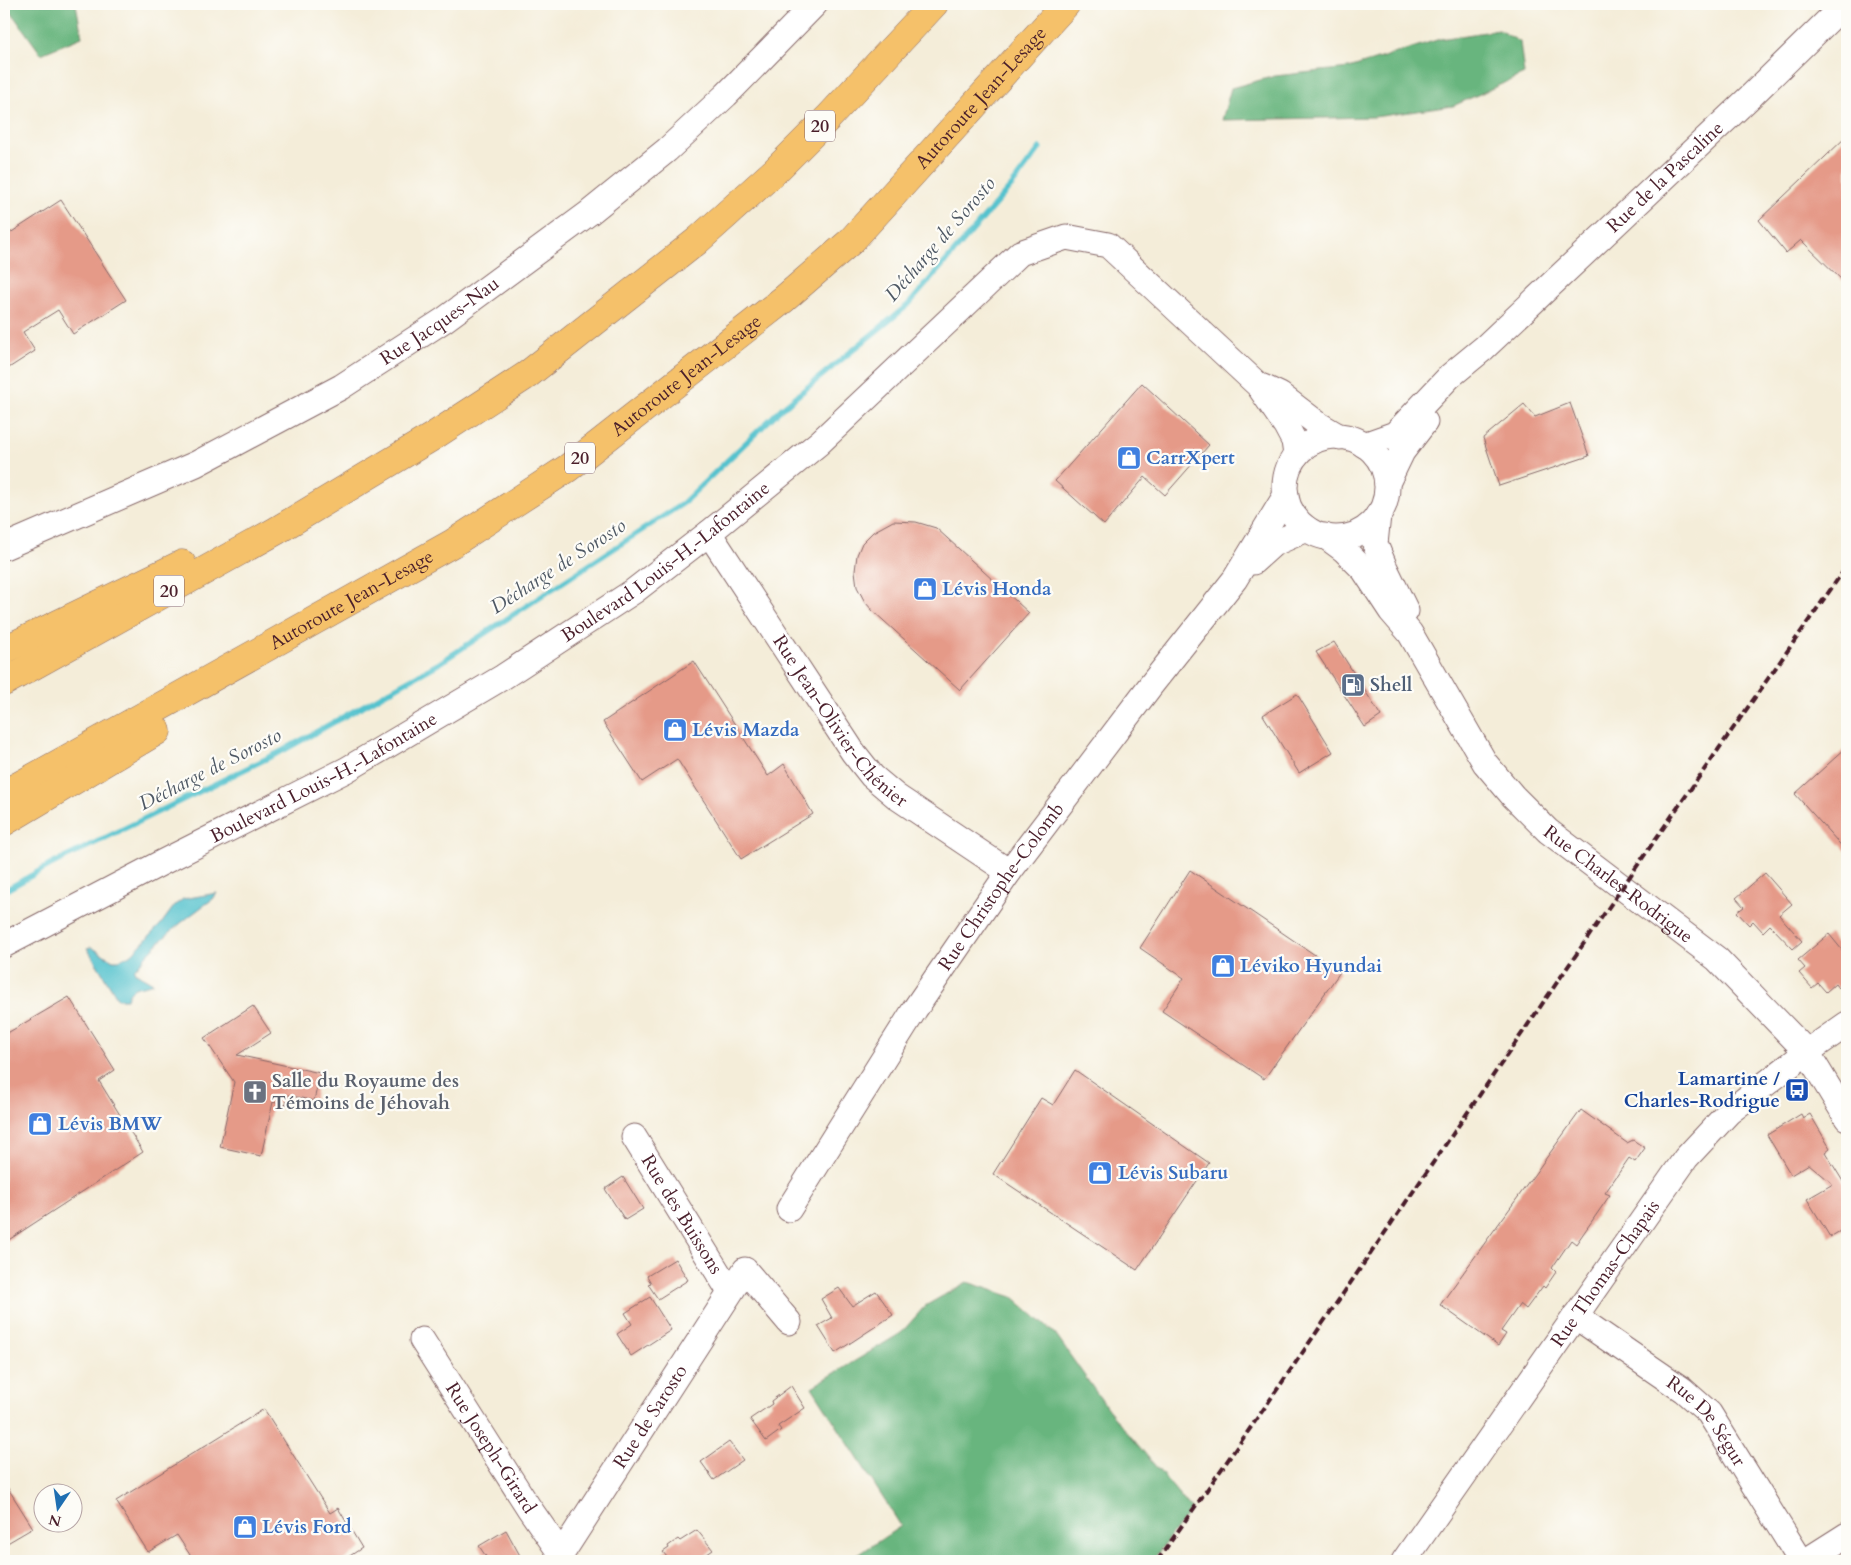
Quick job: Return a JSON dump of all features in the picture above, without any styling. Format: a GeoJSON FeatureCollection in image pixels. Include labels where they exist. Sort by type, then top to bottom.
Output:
{"type":"FeatureCollection","features":[{"type":"Feature","properties":{"kind":"highway","name":"20"},"geometry":{"type":"LineString","coordinates":[[4,682],[276,531],[432,437],[527,375],[697,241],[775,171],[828,118],[934,4]]}},
{"type":"Feature","properties":{"kind":"highway","name":"Autoroute Jean-Lesage"},"geometry":{"type":"LineString","coordinates":[[4,794],[453,543],[568,468],[784,299],[844,247],[1066,4]]}},
{"type":"Feature","properties":{"kind":"highway"},"geometry":{"type":"LineString","coordinates":[[4,650],[295,509],[332,497]]}},
{"type":"Feature","properties":{"kind":"highway"},"geometry":{"type":"LineString","coordinates":[[4,822],[390,591],[453,543]]}},
{"type":"Feature","properties":{"kind":"street","name":"Rue Jacques-Nau"},"geometry":{"type":"LineString","coordinates":[[4,547],[223,451],[341,387],[444,320],[589,213],[667,150],[726,95],[815,4]]}},
{"type":"Feature","properties":{"kind":"street","name":"Rue de la Pascaline"},"geometry":{"type":"LineString","coordinates":[[1364,445],[1395,434],[1450,376],[1484,348],[1751,96],[1845,4]]}},
{"type":"Feature","properties":{"kind":"street","name":"Boulevard Louis-H.-Lafontaine"},"geometry":{"type":"LineString","coordinates":[[4,945],[154,866],[346,770],[503,677],[634,591],[709,533],[819,443],[1020,253],[1066,236],[1108,245],[1258,385],[1286,426],[1294,441],[1296,455]]}},
{"type":"Feature","properties":{"kind":"street","name":"Rue de la Pascaline"},"geometry":{"type":"LineString","coordinates":[[1387,483],[1402,452],[1484,348]]}},
{"type":"Feature","properties":{"kind":"street","name":"Boulevard Louis-H.-Lafontaine"},"geometry":{"type":"LineString","coordinates":[[1258,385],[1280,394],[1318,424],[1340,437]]}},
{"type":"Feature","properties":{"kind":"street"},"geometry":{"type":"LineString","coordinates":[[1336,436],[1355,439],[1364,445],[1377,456],[1387,483],[1386,500],[1382,510],[1371,524],[1356,534],[1332,538],[1316,532],[1294,516],[1286,495],[1287,472],[1296,455],[1305,446],[1319,439],[1336,436]]}},
{"type":"Feature","properties":{"kind":"street","name":"Rue Christophe-Colomb"},"geometry":{"type":"LineString","coordinates":[[789,1209],[916,1009],[1009,872],[1235,579],[1286,495]]}},
{"type":"Feature","properties":{"kind":"street","name":"Rue Charles-Rodrigue"},"geometry":{"type":"LineString","coordinates":[[1378,515],[1375,544],[1405,608],[1410,633]]}},
{"type":"Feature","properties":{"kind":"street","name":"Rue Christophe-Colomb"},"geometry":{"type":"LineString","coordinates":[[1235,579],[1273,544],[1316,532]]}},
{"type":"Feature","properties":{"kind":"street","name":"Rue Charles-Rodrigue"},"geometry":{"type":"LineString","coordinates":[[1316,532],[1344,550],[1364,570],[1390,611],[1410,633],[1485,763],[1513,796],[1548,831],[1717,959],[1807,1052],[1847,1118]]}},
{"type":"Feature","properties":{"kind":"street","name":"Rue Jean-Olivier-Chénier"},"geometry":{"type":"LineString","coordinates":[[709,533],[853,752],[872,776],[897,797],[1009,872]]}},
{"type":"Feature","properties":{"kind":"street","name":"Rue Thomas-Chapais"},"geometry":{"type":"LineString","coordinates":[[1404,1561],[1686,1158],[1728,1112],[1847,1024]]}},
{"type":"Feature","properties":{"kind":"street","name":"Rue des Buissons"},"geometry":{"type":"LineString","coordinates":[[634,1137],[730,1292]]}},
{"type":"Feature","properties":{"kind":"street","name":"Rue de Sarosto"},"geometry":{"type":"LineString","coordinates":[[559,1558],[745,1270],[789,1322]]}},
{"type":"Feature","properties":{"kind":"street","name":"Rue De Ségur"},"geometry":{"type":"LineString","coordinates":[[1575,1316],[1683,1390],[1709,1413],[1801,1561]]}},
{"type":"Feature","properties":{"kind":"street","name":"Rue Joseph-Girard"},"geometry":{"type":"LineString","coordinates":[[422,1340],[559,1558]]}},
{"type":"Feature","properties":{"kind":"street"},"geometry":{"type":"LineString","coordinates":[[1806,1561],[1847,1535]]}},
{"type":"Feature","properties":{"kind":"green space"},"geometry":{"type":"Polygon","coordinates":[[[5,4],[76,4],[82,37],[41,54],[5,4]]]}},
{"type":"Feature","properties":{"kind":"green space"},"geometry":{"type":"Polygon","coordinates":[[[1499,30],[1520,42],[1524,74],[1453,106],[1374,117],[1222,120],[1231,88],[1275,76],[1349,68],[1440,39],[1499,30]]]}},
{"type":"Feature","properties":{"kind":"green space"},"geometry":{"type":"Polygon","coordinates":[[[967,1282],[1013,1297],[1055,1334],[1108,1409],[1191,1509],[1152,1561],[849,1561],[901,1526],[812,1387],[901,1333],[925,1306],[967,1282]]]}},
{"type":"Feature","properties":{"kind":"water"},"geometry":{"type":"Polygon","coordinates":[[[217,893],[213,899],[161,940],[134,970],[153,983],[137,987],[131,991],[127,999],[118,999],[87,948],[91,947],[113,960],[119,960],[132,954],[161,924],[175,905],[183,899],[217,893]]]}},
{"type":"Feature","properties":{"kind":"building"},"geometry":{"type":"Polygon","coordinates":[[[1847,136],[1847,285],[1801,240],[1786,253],[1759,220],[1847,136]]]}},
{"type":"Feature","properties":{"kind":"building"},"geometry":{"type":"Polygon","coordinates":[[[61,200],[126,300],[73,334],[58,310],[23,332],[35,351],[4,371],[4,237],[61,200]]]}},
{"type":"Feature","properties":{"kind":"building"},"geometry":{"type":"Polygon","coordinates":[[[1142,383],[1209,445],[1165,495],[1145,477],[1104,525],[1055,481],[1142,383]]]}},
{"type":"Feature","properties":{"kind":"building"},"geometry":{"type":"Polygon","coordinates":[[[1570,403],[1589,456],[1499,486],[1483,438],[1524,404],[1535,417],[1570,403]]]}},
{"type":"Feature","properties":{"kind":"building"},"geometry":{"type":"Polygon","coordinates":[[[893,521],[916,522],[936,528],[1029,613],[960,690],[873,611],[865,602],[857,587],[855,571],[857,555],[862,543],[873,532],[893,521]]]}},
{"type":"Feature","properties":{"kind":"building"},"geometry":{"type":"Polygon","coordinates":[[[1334,642],[1381,716],[1365,727],[1316,652],[1334,642]]]}},
{"type":"Feature","properties":{"kind":"building"},"geometry":{"type":"Polygon","coordinates":[[[694,661],[768,776],[784,764],[813,814],[741,859],[677,759],[642,782],[603,722],[694,661]]]}},
{"type":"Feature","properties":{"kind":"building"},"geometry":{"type":"Polygon","coordinates":[[[1297,694],[1333,752],[1299,773],[1263,715],[1297,694]]]}},
{"type":"Feature","properties":{"kind":"building"},"geometry":{"type":"Polygon","coordinates":[[[1847,747],[1847,852],[1795,794],[1847,747]]]}},
{"type":"Feature","properties":{"kind":"building"},"geometry":{"type":"Polygon","coordinates":[[[1190,870],[1340,972],[1264,1079],[1162,1011],[1184,978],[1140,948],[1190,870]]]}},
{"type":"Feature","properties":{"kind":"building"},"geometry":{"type":"Polygon","coordinates":[[[1765,873],[1792,904],[1779,915],[1802,941],[1793,949],[1770,925],[1763,932],[1753,921],[1749,925],[1737,912],[1744,907],[1736,898],[1765,873]]]}},
{"type":"Feature","properties":{"kind":"building"},"geometry":{"type":"Polygon","coordinates":[[[1829,934],[1847,956],[1847,980],[1838,988],[1835,984],[1826,992],[1818,983],[1812,988],[1799,973],[1805,968],[1798,960],[1829,934]]]}},
{"type":"Feature","properties":{"kind":"building"},"geometry":{"type":"Polygon","coordinates":[[[69,997],[115,1070],[99,1081],[143,1152],[4,1243],[4,1035],[69,997]]]}},
{"type":"Feature","properties":{"kind":"building"},"geometry":{"type":"Polygon","coordinates":[[[253,1006],[271,1033],[237,1055],[320,1073],[314,1101],[288,1095],[286,1105],[273,1102],[261,1156],[220,1147],[234,1082],[204,1038],[253,1006]]]}},
{"type":"Feature","properties":{"kind":"building"},"geometry":{"type":"Polygon","coordinates":[[[1075,1070],[1209,1163],[1137,1270],[993,1174],[1041,1098],[1053,1105],[1075,1070]]]}},
{"type":"Feature","properties":{"kind":"building"},"geometry":{"type":"Polygon","coordinates":[[[1581,1110],[1627,1143],[1633,1140],[1645,1148],[1635,1162],[1629,1158],[1605,1193],[1610,1195],[1576,1244],[1571,1240],[1552,1268],[1556,1272],[1545,1288],[1543,1286],[1526,1309],[1520,1304],[1501,1331],[1506,1334],[1498,1346],[1440,1305],[1581,1110]]]}},
{"type":"Feature","properties":{"kind":"building"},"geometry":{"type":"Polygon","coordinates":[[[1801,1114],[1803,1118],[1810,1114],[1830,1148],[1825,1152],[1847,1188],[1847,1227],[1830,1237],[1807,1199],[1833,1184],[1809,1164],[1791,1175],[1767,1135],[1801,1114]]]}},
{"type":"Feature","properties":{"kind":"building"},"geometry":{"type":"Polygon","coordinates":[[[623,1177],[643,1209],[625,1220],[605,1189],[623,1177]]]}},
{"type":"Feature","properties":{"kind":"building"},"geometry":{"type":"Polygon","coordinates":[[[675,1259],[688,1280],[658,1299],[648,1284],[651,1283],[647,1276],[675,1259]]]}},
{"type":"Feature","properties":{"kind":"building"},"geometry":{"type":"Polygon","coordinates":[[[839,1288],[852,1306],[876,1291],[893,1315],[835,1353],[818,1326],[832,1318],[821,1299],[839,1288]]]}},
{"type":"Feature","properties":{"kind":"building"},"geometry":{"type":"Polygon","coordinates":[[[650,1297],[671,1330],[631,1356],[617,1334],[632,1324],[625,1313],[650,1297]]]}},
{"type":"Feature","properties":{"kind":"building"},"geometry":{"type":"Polygon","coordinates":[[[791,1386],[805,1408],[778,1426],[781,1430],[766,1441],[750,1419],[772,1404],[771,1401],[791,1386]]]}},
{"type":"Feature","properties":{"kind":"building"},"geometry":{"type":"Polygon","coordinates":[[[264,1409],[330,1513],[338,1508],[362,1548],[342,1561],[194,1561],[177,1535],[148,1552],[116,1501],[264,1409]]]}},
{"type":"Feature","properties":{"kind":"building"},"geometry":{"type":"Polygon","coordinates":[[[729,1442],[743,1460],[714,1480],[701,1462],[729,1442]]]}},
{"type":"Feature","properties":{"kind":"building"},"geometry":{"type":"Polygon","coordinates":[[[4,1482],[32,1529],[4,1545],[4,1482]]]}},
{"type":"Feature","properties":{"kind":"building"},"geometry":{"type":"Polygon","coordinates":[[[506,1530],[523,1561],[489,1561],[479,1546],[506,1530]]]}},
{"type":"Feature","properties":{"kind":"building"},"geometry":{"type":"Polygon","coordinates":[[[697,1530],[713,1550],[697,1561],[670,1561],[663,1552],[669,1548],[668,1546],[697,1530]]]}},
{"type":"Feature","properties":{"kind":"waterway","name":"Décharge de Sorosto"},"geometry":{"type":"LineString","coordinates":[[4,891],[50,865],[284,750],[438,664],[682,504],[781,409],[908,305],[1013,184],[1040,148]]}},
{"type":"Feature","properties":{"kind":"railway"},"geometry":{"type":"LineString","coordinates":[[1157,1561],[1657,837],[1847,566]]}},
{"type":"Feature","properties":{"kind":"place","name":"CarrXpert"},"geometry":{"type":"Point","coordinates":[1129,458]}},
{"type":"Feature","properties":{"kind":"place","name":"Lévis Honda"},"geometry":{"type":"Point","coordinates":[925,589]}},
{"type":"Feature","properties":{"kind":"place","name":"Shell"},"geometry":{"type":"Point","coordinates":[1353,685]}},
{"type":"Feature","properties":{"kind":"place","name":"Lévis Mazda"},"geometry":{"type":"Point","coordinates":[675,730]}},
{"type":"Feature","properties":{"kind":"place","name":"Léviko Hyundai"},"geometry":{"type":"Point","coordinates":[1223,966]}},
{"type":"Feature","properties":{"kind":"place","name":"Lamartine / Charles-Rodrigue"},"geometry":{"type":"Point","coordinates":[1797,1090]}},
{"type":"Feature","properties":{"kind":"place","name":"Salle du Royaume des Témoins de Jéhovah"},"geometry":{"type":"Point","coordinates":[255,1092]}},
{"type":"Feature","properties":{"kind":"place","name":"Lévis BMW"},"geometry":{"type":"Point","coordinates":[40,1124]}},
{"type":"Feature","properties":{"kind":"place","name":"Lévis Subaru"},"geometry":{"type":"Point","coordinates":[1100,1173]}},
{"type":"Feature","properties":{"kind":"place","name":"Lévis Ford"},"geometry":{"type":"Point","coordinates":[245,1527]}}]}
